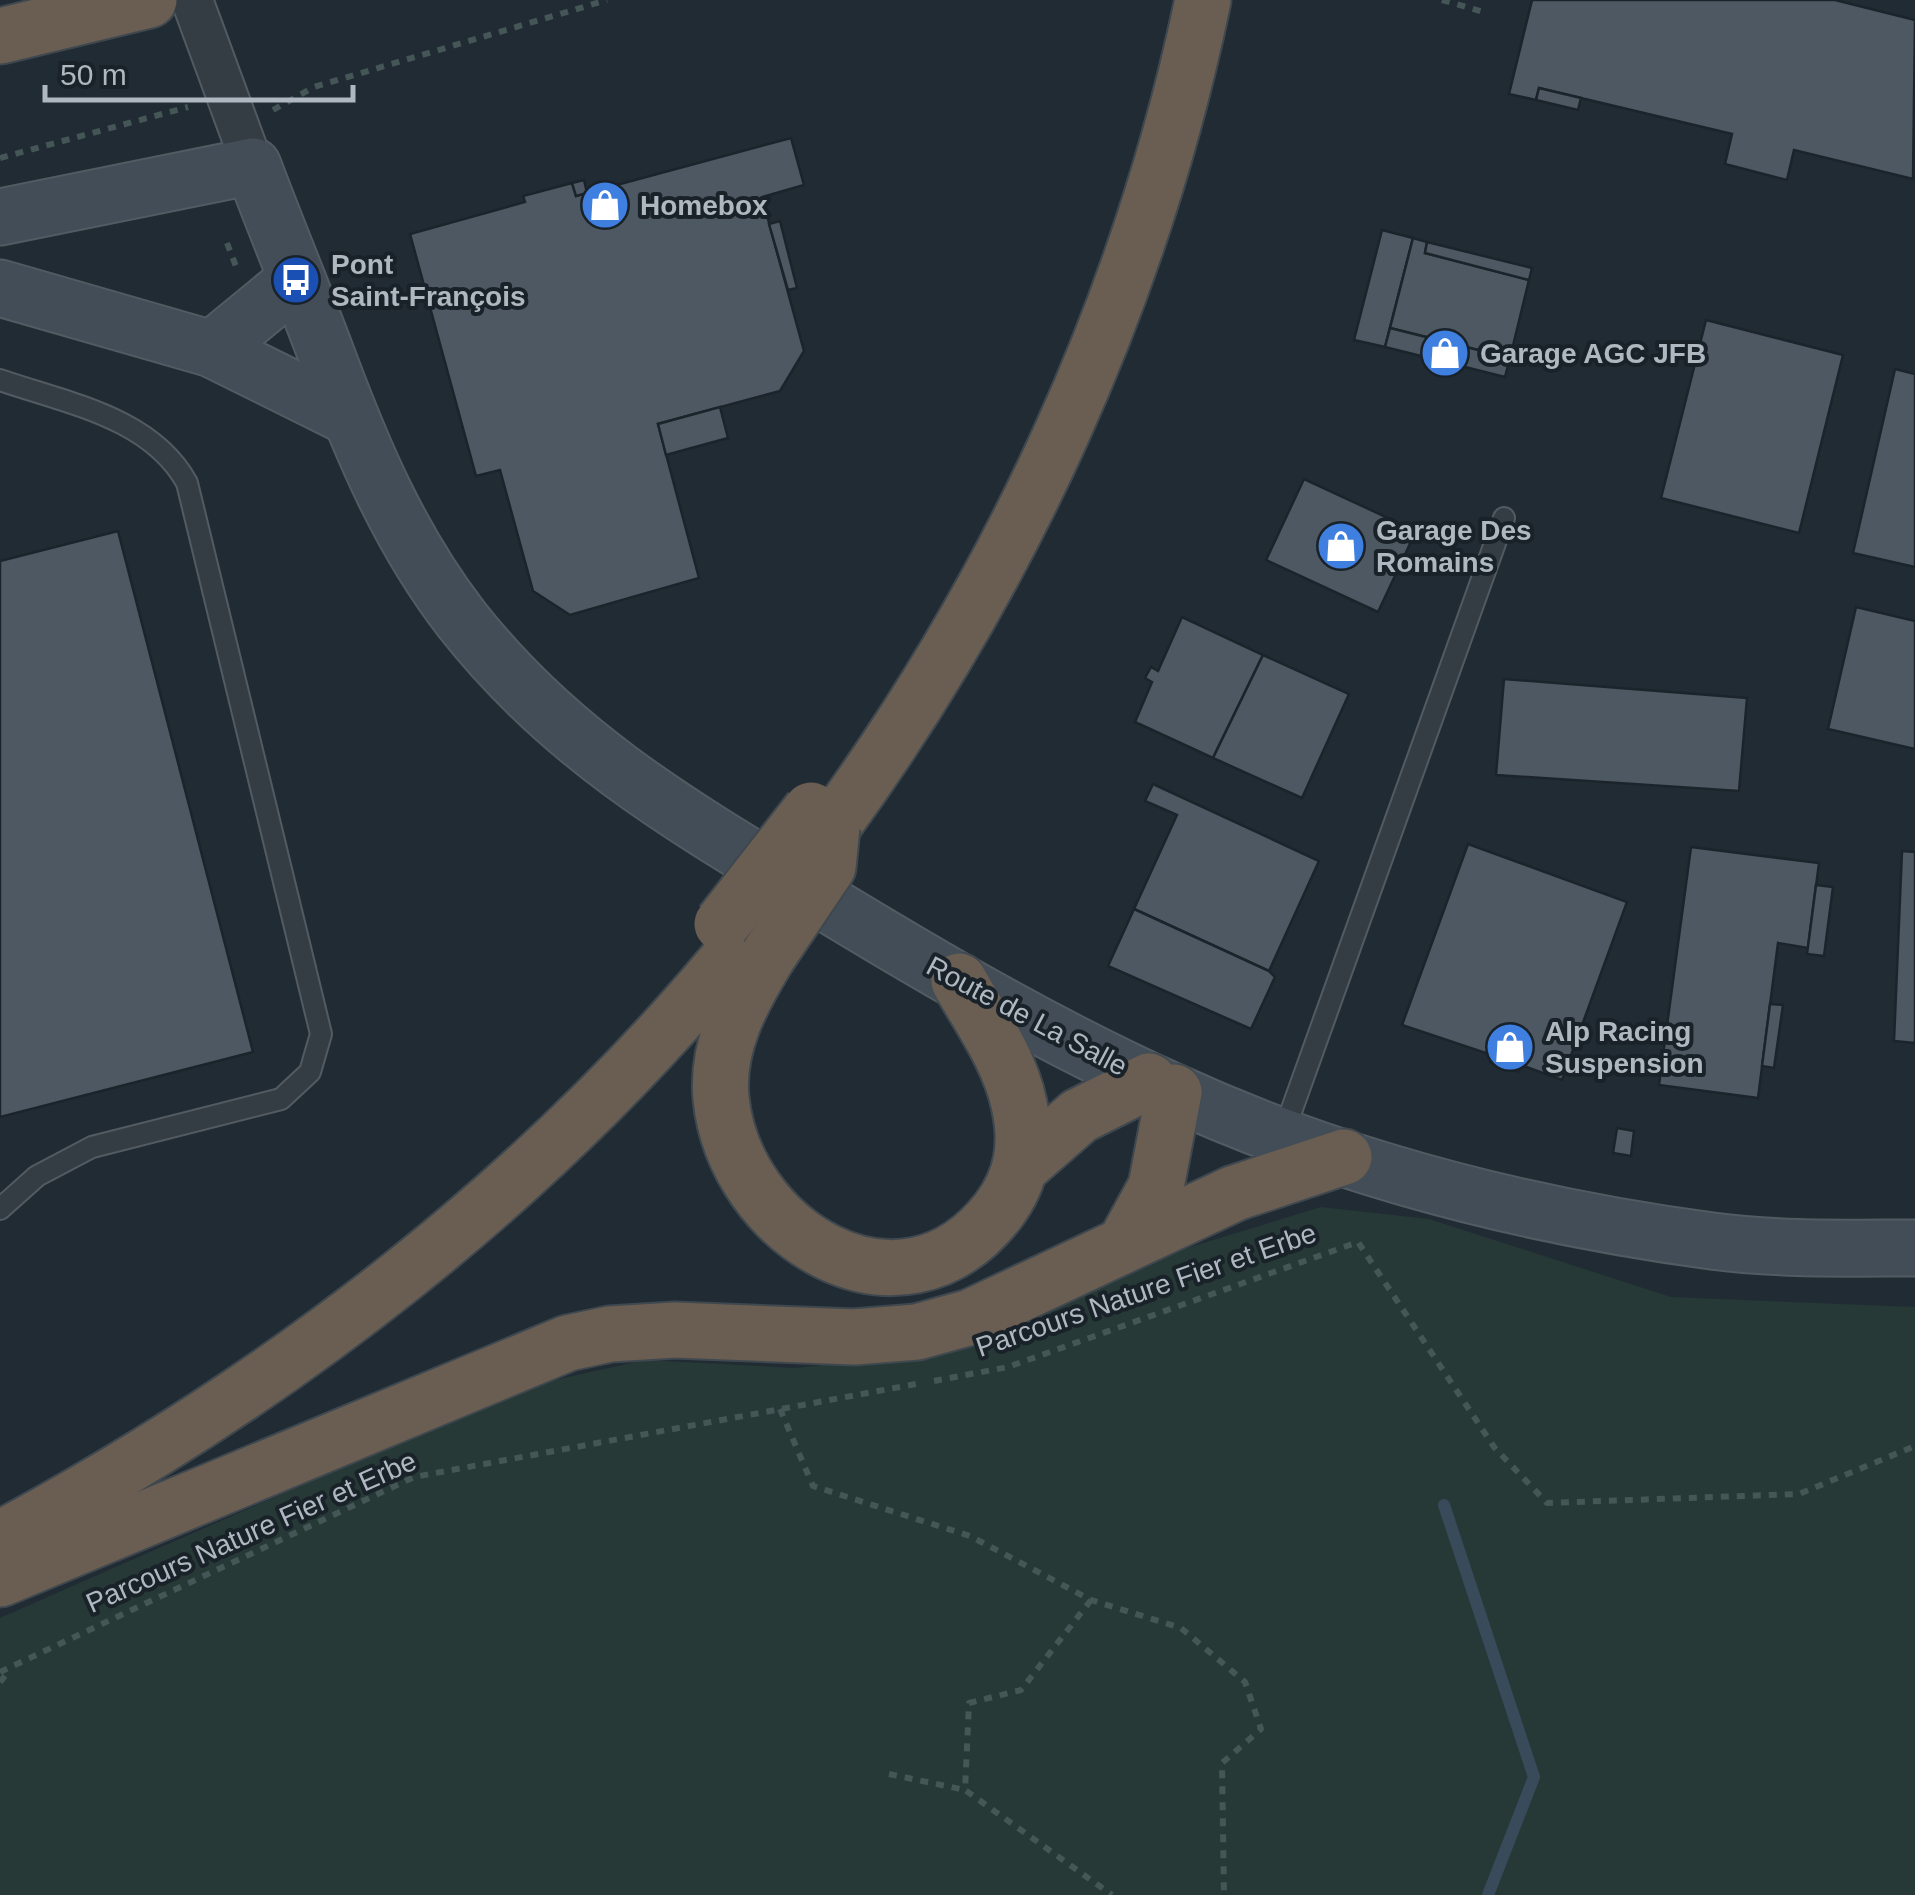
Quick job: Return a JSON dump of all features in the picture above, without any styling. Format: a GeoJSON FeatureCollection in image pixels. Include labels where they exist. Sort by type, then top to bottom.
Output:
{"type":"FeatureCollection","features":[{"type":"Feature","properties":{"kind":"highway"},"geometry":{"type":"LineString","coordinates":[[0,36],[150,0]]}},
{"type":"Feature","properties":{"kind":"highway"},"geometry":{"type":"LineString","coordinates":[[0,1539],[90,1491],[263,1378],[450,1238],[630,1072],[745,940],[822,818],[938,614],[1002,493],[1056,376],[1136,150],[1172,0]]}},
{"type":"Feature","properties":{"kind":"highway"},"geometry":{"type":"LineString","coordinates":[[822,818],[898,737],[965,626],[1058,444],[1145,222],[1203,0]]}},
{"type":"Feature","properties":{"kind":"highway"},"geometry":{"type":"LineString","coordinates":[[745,940],[724,1049],[721,1097],[727,1126],[751,1182],[787,1227],[832,1257],[874,1268],[918,1263],[962,1246],[987,1225],[1008,1198],[1023,1164],[1080,1116],[1161,1087],[1156,1187],[1127,1240]]}},
{"type":"Feature","properties":{"kind":"highway"},"geometry":{"type":"LineString","coordinates":[[0,1506],[174,1406],[338,1289],[745,940]]}},
{"type":"Feature","properties":{"kind":"highway"},"geometry":{"type":"LineString","coordinates":[[959,982],[1006,1067],[1019,1101],[1023,1164]]}},
{"type":"Feature","properties":{"kind":"highway"},"geometry":{"type":"LineString","coordinates":[[0,1579],[568,1343],[610,1334],[675,1330],[854,1337],[917,1332],[971,1316],[1235,1192],[1344,1157]]}},
{"type":"Feature","properties":{"kind":"street","name":"Route de La Salle"},"geometry":{"type":"LineString","coordinates":[[192,0],[296,280],[385,499],[430,575],[489,652],[568,733],[645,793],[959,982],[1161,1087],[1282,1136],[1463,1192],[1645,1230],[1718,1242],[1915,1248]]}},
{"type":"Feature","properties":{"kind":"street"},"geometry":{"type":"LineString","coordinates":[[0,217],[254,166]]}},
{"type":"Feature","properties":{"kind":"street"},"geometry":{"type":"LineString","coordinates":[[212,349],[296,280]]}},
{"type":"Feature","properties":{"kind":"street"},"geometry":{"type":"LineString","coordinates":[[0,288],[212,349],[349,417]]}},
{"type":"Feature","properties":{"kind":"lane"},"geometry":{"type":"LineString","coordinates":[[0,380],[146,435],[176,464],[186,484],[321,1034],[310,1072],[281,1099],[92,1146],[37,1176],[0,1209]]}},
{"type":"Feature","properties":{"kind":"lane"},"geometry":{"type":"LineString","coordinates":[[1282,1136],[1504,518]]}},
{"type":"Feature","properties":{"kind":"path"},"geometry":{"type":"LineString","coordinates":[[262,113],[285,107],[314,87],[608,0]]}},
{"type":"Feature","properties":{"kind":"path"},"geometry":{"type":"LineString","coordinates":[[1442,0],[1487,13]]}},
{"type":"Feature","properties":{"kind":"path"},"geometry":{"type":"LineString","coordinates":[[0,158],[188,107]]}},
{"type":"Feature","properties":{"kind":"path","name":"Parcours Nature Fier et Erbe"},"geometry":{"type":"LineString","coordinates":[[0,1672],[414,1477],[1008,1367],[1358,1242],[1494,1447],[1547,1502],[1799,1494],[1915,1446]]}},
{"type":"Feature","properties":{"kind":"path"},"geometry":{"type":"LineString","coordinates":[[780,1409],[813,1486],[970,1536],[1091,1600],[1182,1628],[1245,1682],[1261,1729],[1222,1762],[1224,1895]]}},
{"type":"Feature","properties":{"kind":"path"},"geometry":{"type":"LineString","coordinates":[[965,1790],[969,1703],[1022,1690],[1091,1600]]}},
{"type":"Feature","properties":{"kind":"path"},"geometry":{"type":"LineString","coordinates":[[0,1682],[14,1666]]}},
{"type":"Feature","properties":{"kind":"path"},"geometry":{"type":"LineString","coordinates":[[889,1774],[965,1790],[1112,1895]]}},
{"type":"Feature","properties":{"kind":"green space"},"geometry":{"type":"Polygon","coordinates":[[[1321,1207],[1429,1219],[1671,1297],[1915,1307],[1915,1895],[0,1895],[0,1618],[527,1386],[645,1360],[795,1368],[907,1356],[1015,1330],[1161,1256],[1321,1207]]]}},
{"type":"Feature","properties":{"kind":"building"},"geometry":{"type":"Polygon","coordinates":[[[1532,0],[1835,0],[1915,20],[1913,179],[1794,150],[1787,180],[1725,164],[1732,134],[1539,88],[1536,100],[1509,94],[1532,0]]]}},
{"type":"Feature","properties":{"kind":"building"},"geometry":{"type":"Polygon","coordinates":[[[1539,88],[1581,98],[1578,110],[1536,100],[1539,88]]]}},
{"type":"Feature","properties":{"kind":"building"},"geometry":{"type":"Polygon","coordinates":[[[791,138],[804,185],[762,197],[804,351],[780,391],[658,424],[699,578],[570,615],[533,591],[500,470],[476,476],[410,234],[525,202],[523,196],[572,183],[576,196],[791,138]]]}},
{"type":"Feature","properties":{"kind":"building"},"geometry":{"type":"Polygon","coordinates":[[[584,180],[587,193],[576,196],[572,183],[584,180]]]}},
{"type":"Feature","properties":{"kind":"building"},"geometry":{"type":"Polygon","coordinates":[[[780,221],[797,288],[788,290],[769,224],[780,221]]]}},
{"type":"Feature","properties":{"kind":"building"},"geometry":{"type":"Polygon","coordinates":[[[1382,230],[1413,238],[1385,347],[1354,340],[1382,230]]]}},
{"type":"Feature","properties":{"kind":"building"},"geometry":{"type":"Polygon","coordinates":[[[1413,238],[1427,242],[1425,253],[1529,280],[1510,358],[1390,328],[1413,238]]]}},
{"type":"Feature","properties":{"kind":"building"},"geometry":{"type":"Polygon","coordinates":[[[1427,242],[1532,268],[1529,280],[1425,253],[1427,242]]]}},
{"type":"Feature","properties":{"kind":"building"},"geometry":{"type":"Polygon","coordinates":[[[1706,320],[1843,355],[1799,533],[1661,498],[1706,320]]]}},
{"type":"Feature","properties":{"kind":"building"},"geometry":{"type":"Polygon","coordinates":[[[1390,328],[1510,358],[1505,377],[1385,347],[1390,328]]]}},
{"type":"Feature","properties":{"kind":"building"},"geometry":{"type":"Polygon","coordinates":[[[1895,369],[1915,374],[1915,567],[1853,553],[1895,369]]]}},
{"type":"Feature","properties":{"kind":"building"},"geometry":{"type":"Polygon","coordinates":[[[720,407],[728,438],[666,455],[658,424],[720,407]]]}},
{"type":"Feature","properties":{"kind":"building","name":"Garage Des Romains"},"geometry":{"type":"Polygon","coordinates":[[[1304,479],[1416,531],[1378,612],[1266,560],[1304,479]]]}},
{"type":"Feature","properties":{"kind":"building"},"geometry":{"type":"Polygon","coordinates":[[[118,531],[253,1052],[0,1117],[0,561],[118,531]]]}},
{"type":"Feature","properties":{"kind":"building"},"geometry":{"type":"Polygon","coordinates":[[[1856,607],[1915,621],[1915,749],[1828,729],[1856,607]]]}},
{"type":"Feature","properties":{"kind":"building"},"geometry":{"type":"Polygon","coordinates":[[[1182,617],[1263,655],[1213,758],[1135,722],[1152,682],[1145,678],[1151,667],[1158,671],[1182,617]]]}},
{"type":"Feature","properties":{"kind":"building"},"geometry":{"type":"Polygon","coordinates":[[[1263,655],[1349,694],[1302,798],[1213,758],[1263,655]]]}},
{"type":"Feature","properties":{"kind":"building"},"geometry":{"type":"Polygon","coordinates":[[[1504,679],[1747,698],[1739,791],[1496,775],[1504,679]]]}},
{"type":"Feature","properties":{"kind":"building"},"geometry":{"type":"Polygon","coordinates":[[[1153,784],[1319,861],[1269,971],[1134,909],[1177,815],[1145,801],[1153,784]]]}},
{"type":"Feature","properties":{"kind":"building"},"geometry":{"type":"Polygon","coordinates":[[[1468,844],[1627,902],[1562,1080],[1521,1065],[1518,1072],[1490,1062],[1492,1055],[1402,1025],[1468,844]]]}},
{"type":"Feature","properties":{"kind":"building"},"geometry":{"type":"Polygon","coordinates":[[[1691,847],[1819,863],[1808,948],[1778,943],[1758,1098],[1659,1085],[1691,847]]]}},
{"type":"Feature","properties":{"kind":"building"},"geometry":{"type":"Polygon","coordinates":[[[1902,851],[1915,852],[1915,1043],[1894,1041],[1902,851]]]}},
{"type":"Feature","properties":{"kind":"building"},"geometry":{"type":"Polygon","coordinates":[[[1816,885],[1833,887],[1824,956],[1807,954],[1816,885]]]}},
{"type":"Feature","properties":{"kind":"building"},"geometry":{"type":"Polygon","coordinates":[[[1134,909],[1275,977],[1251,1029],[1108,966],[1134,909]]]}},
{"type":"Feature","properties":{"kind":"building"},"geometry":{"type":"Polygon","coordinates":[[[1770,1004],[1783,1005],[1774,1068],[1762,1066],[1770,1004]]]}},
{"type":"Feature","properties":{"kind":"building"},"geometry":{"type":"Polygon","coordinates":[[[1617,1128],[1634,1131],[1631,1156],[1613,1153],[1617,1128]]]}},
{"type":"Feature","properties":{"kind":"waterway"},"geometry":{"type":"LineString","coordinates":[[1444,1505],[1534,1777],[1488,1895]]}},
{"type":"Feature","properties":{"kind":"place","name":"Homebox"},"geometry":{"type":"Point","coordinates":[605,205]}},
{"type":"Feature","properties":{"kind":"place","name":"Pont Saint-François"},"geometry":{"type":"Point","coordinates":[296,280]}},
{"type":"Feature","properties":{"kind":"place","name":"Garage AGC JFB"},"geometry":{"type":"Point","coordinates":[1445,353]}},
{"type":"Feature","properties":{"kind":"place","name":"Garage Des Romains"},"geometry":{"type":"Point","coordinates":[1341,546]}},
{"type":"Feature","properties":{"kind":"place","name":"Alp Racing Suspension"},"geometry":{"type":"Point","coordinates":[1510,1047]}}]}
